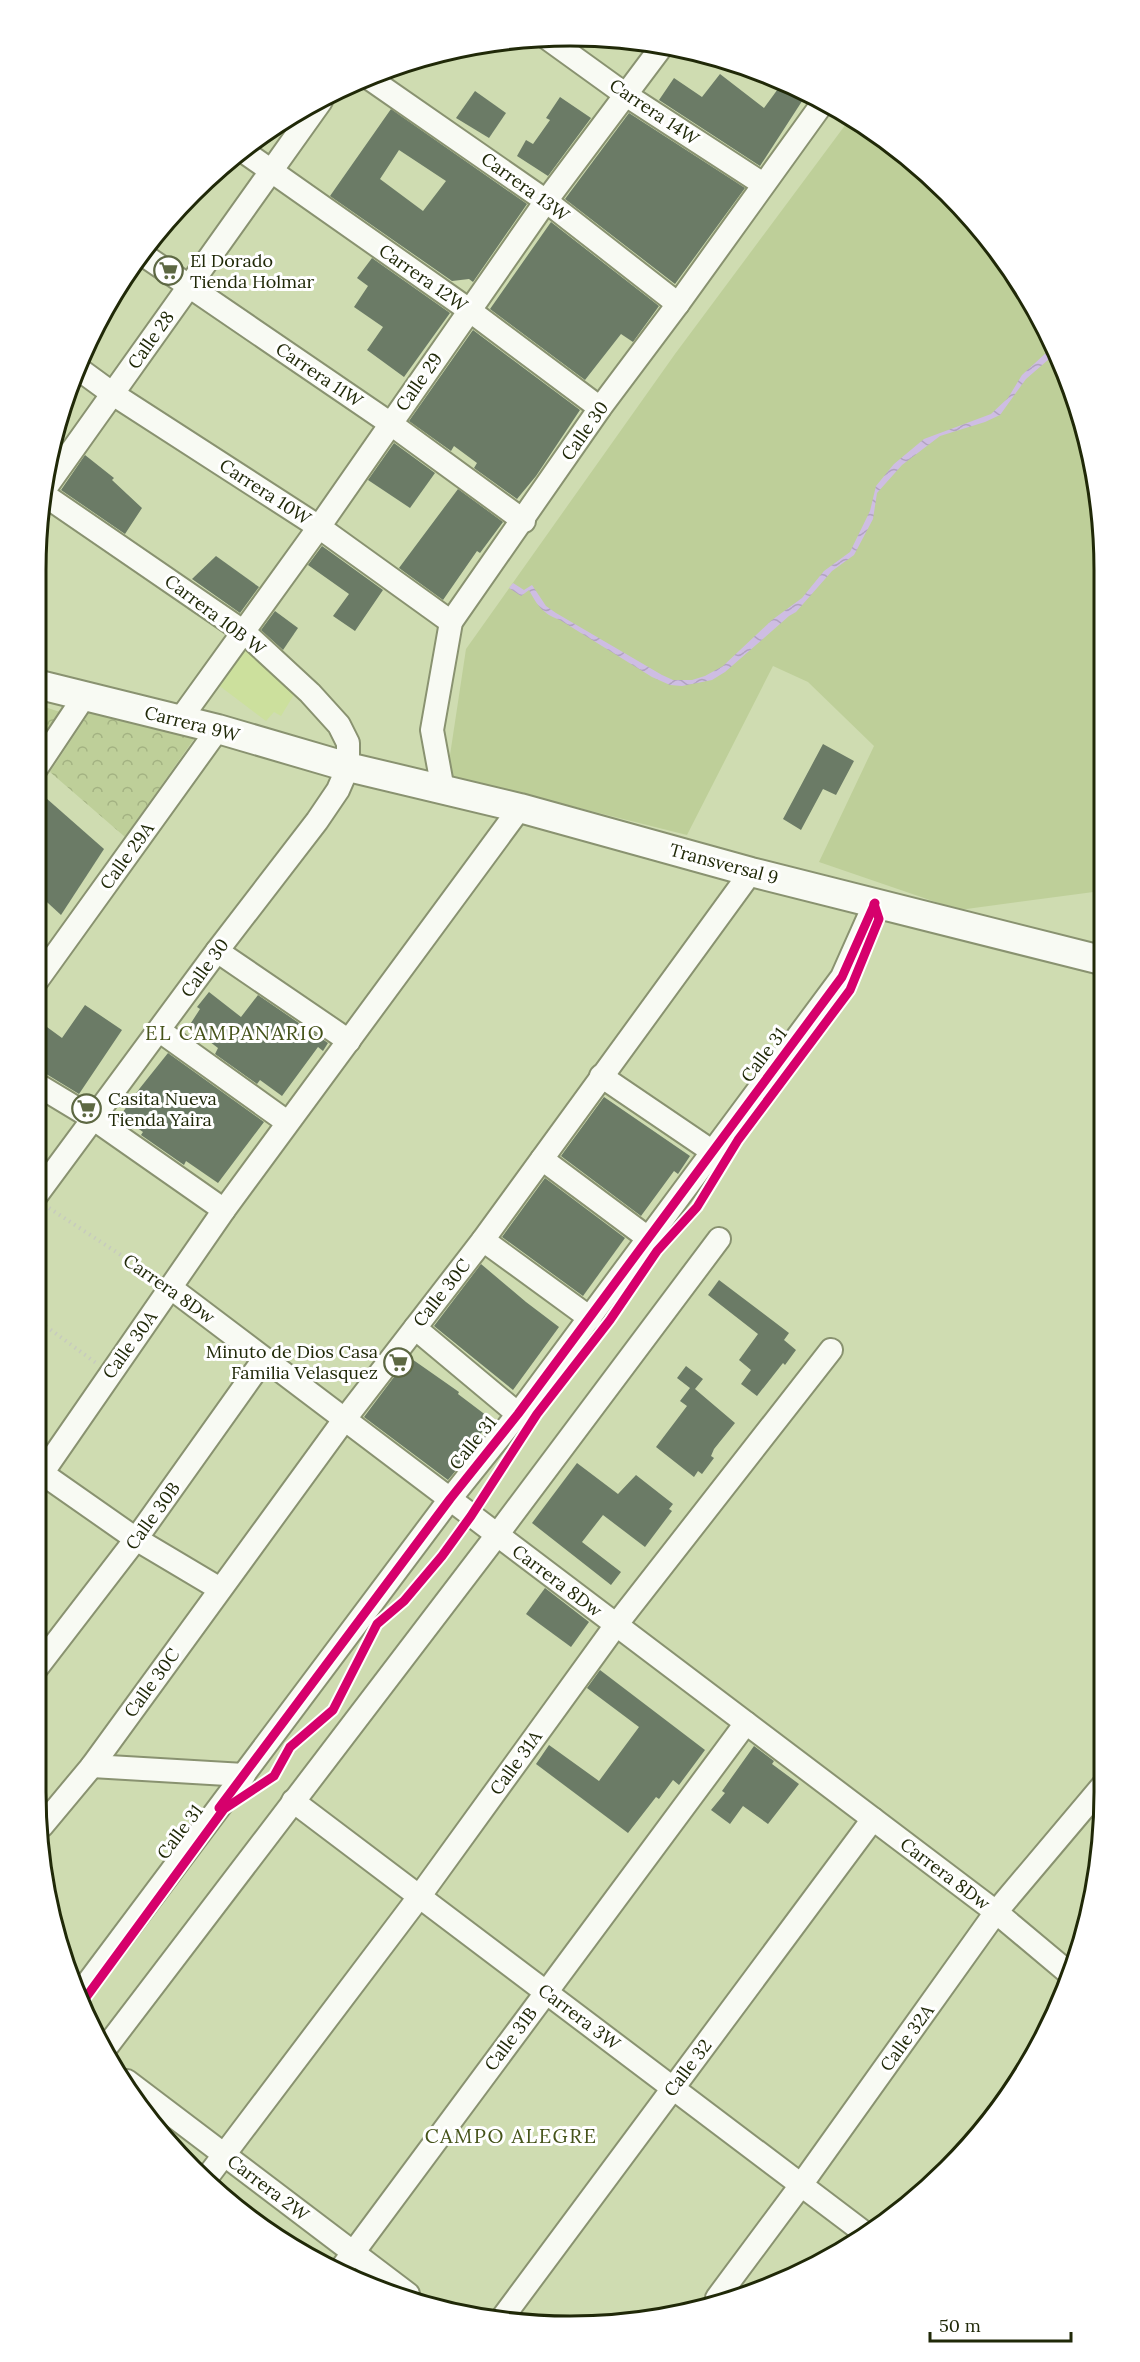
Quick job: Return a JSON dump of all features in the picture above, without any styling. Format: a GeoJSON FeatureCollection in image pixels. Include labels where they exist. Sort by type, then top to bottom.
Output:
{"type":"FeatureCollection","features":[{"type":"Feature","properties":{"kind":"main road","name":"Carrera 9W"},"geometry":{"type":"LineString","coordinates":[[46,687],[218,729],[348,767]]}},
{"type":"Feature","properties":{"kind":"main road","name":"Transversal 9"},"geometry":{"type":"LineString","coordinates":[[348,767],[520,808],[751,872],[1094,958]]}},
{"type":"Feature","properties":{"kind":"street","name":"Carrera 14W"},"geometry":{"type":"LineString","coordinates":[[559,47],[626,95],[763,184]]}},
{"type":"Feature","properties":{"kind":"street","name":"Calle 29"},"geometry":{"type":"LineString","coordinates":[[179,721],[319,527],[546,201],[656,54]]}},
{"type":"Feature","properties":{"kind":"street","name":"Carrera 13W"},"geometry":{"type":"LineString","coordinates":[[377,83],[546,201],[678,304]]}},
{"type":"Feature","properties":{"kind":"street","name":"Calle 30"},"geometry":{"type":"LineString","coordinates":[[442,790],[432,730],[451,622],[600,408],[818,109]]}},
{"type":"Feature","properties":{"kind":"street","name":"Calle 28"},"geometry":{"type":"LineString","coordinates":[[56,475],[311,116]]}},
{"type":"Feature","properties":{"kind":"street","name":"Carrera 12W"},"geometry":{"type":"LineString","coordinates":[[250,156],[469,310],[600,408]]}},
{"type":"Feature","properties":{"kind":"street","name":"Carrera 11W"},"geometry":{"type":"LineString","coordinates":[[149,259],[391,424],[524,520]]}},
{"type":"Feature","properties":{"kind":"street","name":"Carrera 10W"},"geometry":{"type":"LineString","coordinates":[[85,373],[319,527],[451,622]]}},
{"type":"Feature","properties":{"kind":"street","name":"Carrera 10B W"},"geometry":{"type":"LineString","coordinates":[[52,497],[244,632],[310,693],[339,725],[348,743],[348,767]]}},
{"type":"Feature","properties":{"kind":"street"},"geometry":{"type":"LineString","coordinates":[[46,754],[84,697]]}},
{"type":"Feature","properties":{"kind":"street","name":"Calle 29A"},"geometry":{"type":"LineString","coordinates":[[46,968],[218,729]]}},
{"type":"Feature","properties":{"kind":"street","name":"Calle 30"},"geometry":{"type":"LineString","coordinates":[[46,1193],[94,1119],[317,821],[338,790],[348,767]]}},
{"type":"Feature","properties":{"kind":"street","name":"Calle 30A"},"geometry":{"type":"LineString","coordinates":[[46,1464],[171,1288],[224,1209],[520,808]]}},
{"type":"Feature","properties":{"kind":"street","name":"Calle 30C"},"geometry":{"type":"LineString","coordinates":[[48,1819],[92,1766],[344,1419],[483,1240],[751,872]]}},
{"type":"Feature","properties":{"kind":"street","name":"Calle 31"},"geometry":{"type":"LineString","coordinates":[[84,1987],[450,1499],[590,1318],[842,977],[874,903]]}},
{"type":"Feature","properties":{"kind":"street"},"geometry":{"type":"LineString","coordinates":[[218,951],[349,1041]]}},
{"type":"Feature","properties":{"kind":"street"},"geometry":{"type":"LineString","coordinates":[[160,1031],[287,1122]]}},
{"type":"Feature","properties":{"kind":"street"},"geometry":{"type":"LineString","coordinates":[[601,1076],[713,1152]]}},
{"type":"Feature","properties":{"kind":"street"},"geometry":{"type":"LineString","coordinates":[[46,1090],[94,1119],[224,1209]]}},
{"type":"Feature","properties":{"kind":"street"},"geometry":{"type":"LineString","coordinates":[[542,1159],[648,1238]]}},
{"type":"Feature","properties":{"kind":"street"},"geometry":{"type":"LineString","coordinates":[[110,2042],[497,1535],[718,1239]]}},
{"type":"Feature","properties":{"kind":"street"},"geometry":{"type":"LineString","coordinates":[[483,1240],[590,1318]]}},
{"type":"Feature","properties":{"kind":"street","name":"Carrera 8Dw"},"geometry":{"type":"LineString","coordinates":[[171,1288],[996,1912],[1063,1968]]}},
{"type":"Feature","properties":{"kind":"street"},"geometry":{"type":"LineString","coordinates":[[415,1328],[518,1414]]}},
{"type":"Feature","properties":{"kind":"street","name":"Calle 31A"},"geometry":{"type":"LineString","coordinates":[[211,2173],[420,1897],[616,1625],[831,1350]]}},
{"type":"Feature","properties":{"kind":"street","name":"Calle 30B"},"geometry":{"type":"LineString","coordinates":[[46,1656],[136,1539],[264,1359]]}},
{"type":"Feature","properties":{"kind":"street"},"geometry":{"type":"LineString","coordinates":[[46,1480],[136,1539],[220,1589]]}},
{"type":"Feature","properties":{"kind":"street","name":"Calle 31B"},"geometry":{"type":"LineString","coordinates":[[347,2260],[746,1723]]}},
{"type":"Feature","properties":{"kind":"street"},"geometry":{"type":"LineString","coordinates":[[92,1766],[244,1775]]}},
{"type":"Feature","properties":{"kind":"street","name":"Carrera 3W"},"geometry":{"type":"LineString","coordinates":[[293,1801],[859,2228]]}},
{"type":"Feature","properties":{"kind":"street","name":"Calle 32A"},"geometry":{"type":"LineString","coordinates":[[720,2293],[801,2185],[996,1912],[1093,1810]]}},
{"type":"Feature","properties":{"kind":"street","name":"Calle 32"},"geometry":{"type":"LineString","coordinates":[[507,2311],[873,1819]]}},
{"type":"Feature","properties":{"kind":"street","name":"Carrera 2W"},"geometry":{"type":"LineString","coordinates":[[141,2092],[225,2155],[347,2260],[387,2283]]}},
{"type":"Feature","properties":{"kind":"path"},"geometry":{"type":"LineString","coordinates":[[46,1327],[109,1374]]}},
{"type":"Feature","properties":{"kind":"shaded area"},"geometry":{"type":"Polygon","coordinates":[[[245,647],[298,688],[281,716],[274,712],[266,721],[217,684],[245,647]]]}},
{"type":"Feature","properties":{"kind":"green space"},"geometry":{"type":"Polygon","coordinates":[[[845,125],[915,176],[964,225],[985,251],[1023,308],[1054,370],[1076,435],[1089,502],[1094,570],[1094,892],[959,910],[819,862],[874,746],[808,682],[773,666],[687,835],[447,775],[466,649],[675,354],[845,125]]]}},
{"type":"Feature","properties":{"kind":"green space"},"geometry":{"type":"Polygon","coordinates":[[[91,701],[201,729],[125,837],[50,772],[89,713],[91,701]]]}},
{"type":"Feature","properties":{"kind":"green space"},"geometry":{"type":"Polygon","coordinates":[[[46,707],[73,714],[46,744],[46,707]]]}},
{"type":"Feature","properties":{"kind":"water"},"geometry":{"type":"Polygon","coordinates":[[[1046,353],[1049,359],[1026,379],[1000,415],[940,436],[902,465],[877,493],[873,519],[854,555],[832,571],[796,612],[725,672],[712,680],[682,686],[670,685],[652,677],[549,615],[538,605],[529,590],[521,596],[509,588],[513,583],[524,590],[532,585],[546,606],[556,613],[673,680],[692,680],[705,676],[723,666],[772,620],[802,598],[824,571],[850,552],[870,511],[876,486],[894,464],[924,439],[991,414],[1008,398],[1022,375],[1046,353]]]}},
{"type":"Feature","properties":{"kind":"building"},"geometry":{"type":"Polygon","coordinates":[[[720,74],[764,108],[778,89],[803,100],[760,166],[659,100],[674,78],[702,97],[720,74]]]}},
{"type":"Feature","properties":{"kind":"building"},"geometry":{"type":"Polygon","coordinates":[[[475,91],[506,113],[489,138],[456,118],[475,91]]]}},
{"type":"Feature","properties":{"kind":"building"},"geometry":{"type":"Polygon","coordinates":[[[560,97],[591,118],[548,176],[517,156],[526,140],[533,144],[550,120],[546,118],[560,97]]]}},
{"type":"Feature","properties":{"kind":"building"},"geometry":{"type":"Polygon","coordinates":[[[391,109],[527,204],[473,282],[469,279],[452,281],[330,196],[391,109]],[[399,150],[380,179],[423,211],[446,181],[399,150]]]}},
{"type":"Feature","properties":{"kind":"building"},"geometry":{"type":"Polygon","coordinates":[[[629,113],[745,188],[675,284],[565,199],[629,113]]]}},
{"type":"Feature","properties":{"kind":"building"},"geometry":{"type":"Polygon","coordinates":[[[551,222],[659,306],[633,342],[621,334],[585,380],[490,309],[551,222]]]}},
{"type":"Feature","properties":{"kind":"building"},"geometry":{"type":"Polygon","coordinates":[[[372,258],[450,313],[404,377],[367,350],[383,327],[354,307],[368,286],[357,278],[372,258]]]}},
{"type":"Feature","properties":{"kind":"building"},"geometry":{"type":"Polygon","coordinates":[[[473,330],[580,410],[536,476],[517,499],[474,468],[477,463],[454,446],[451,451],[409,421],[473,330]]]}},
{"type":"Feature","properties":{"kind":"building"},"geometry":{"type":"Polygon","coordinates":[[[394,443],[435,473],[410,508],[368,480],[394,443]]]}},
{"type":"Feature","properties":{"kind":"building"},"geometry":{"type":"Polygon","coordinates":[[[85,455],[114,478],[112,480],[142,508],[125,534],[61,490],[85,455]]]}},
{"type":"Feature","properties":{"kind":"building"},"geometry":{"type":"Polygon","coordinates":[[[458,489],[503,522],[480,553],[477,551],[443,600],[399,568],[458,489]]]}},
{"type":"Feature","properties":{"kind":"building"},"geometry":{"type":"Polygon","coordinates":[[[322,546],[383,590],[355,631],[333,616],[349,594],[308,565],[322,546]]]}},
{"type":"Feature","properties":{"kind":"building"},"geometry":{"type":"Polygon","coordinates":[[[216,556],[259,587],[240,613],[192,579],[216,556]]]}},
{"type":"Feature","properties":{"kind":"building"},"geometry":{"type":"Polygon","coordinates":[[[275,611],[298,628],[283,650],[261,630],[275,611]]]}},
{"type":"Feature","properties":{"kind":"building"},"geometry":{"type":"Polygon","coordinates":[[[823,744],[854,761],[836,795],[823,789],[801,830],[783,819],[823,744]]]}},
{"type":"Feature","properties":{"kind":"building"},"geometry":{"type":"Polygon","coordinates":[[[46,798],[104,849],[61,915],[46,901],[46,798]]]}},
{"type":"Feature","properties":{"kind":"building"},"geometry":{"type":"Polygon","coordinates":[[[209,992],[241,1017],[258,995],[328,1043],[323,1051],[318,1047],[282,1096],[260,1080],[257,1084],[215,1054],[218,1048],[189,1026],[200,1009],[197,1007],[209,992]]]}},
{"type":"Feature","properties":{"kind":"building"},"geometry":{"type":"Polygon","coordinates":[[[85,1005],[122,1030],[79,1094],[46,1074],[46,1026],[62,1038],[85,1005]]]}},
{"type":"Feature","properties":{"kind":"building"},"geometry":{"type":"Polygon","coordinates":[[[168,1053],[264,1122],[218,1183],[186,1161],[184,1165],[141,1135],[143,1132],[120,1116],[168,1053]]]}},
{"type":"Feature","properties":{"kind":"building"},"geometry":{"type":"Polygon","coordinates":[[[604,1097],[690,1156],[678,1174],[674,1171],[641,1216],[561,1156],[604,1097]]]}},
{"type":"Feature","properties":{"kind":"building"},"geometry":{"type":"Polygon","coordinates":[[[545,1178],[625,1238],[583,1296],[502,1237],[545,1178]]]}},
{"type":"Feature","properties":{"kind":"building"},"geometry":{"type":"Polygon","coordinates":[[[481,1264],[559,1327],[513,1390],[434,1326],[481,1264]]]}},
{"type":"Feature","properties":{"kind":"building"},"geometry":{"type":"Polygon","coordinates":[[[719,1280],[789,1333],[784,1340],[796,1350],[757,1396],[741,1384],[751,1370],[739,1360],[758,1334],[708,1295],[719,1280]]]}},
{"type":"Feature","properties":{"kind":"building"},"geometry":{"type":"Polygon","coordinates":[[[409,1357],[459,1392],[458,1394],[491,1419],[470,1449],[472,1451],[448,1480],[364,1417],[409,1357]]]}},
{"type":"Feature","properties":{"kind":"building"},"geometry":{"type":"Polygon","coordinates":[[[686,1366],[703,1379],[695,1389],[735,1423],[714,1449],[711,1456],[714,1458],[702,1474],[698,1471],[694,1477],[656,1447],[687,1406],[680,1401],[690,1388],[677,1378],[686,1366]]]}},
{"type":"Feature","properties":{"kind":"building"},"geometry":{"type":"Polygon","coordinates":[[[577,1463],[618,1494],[636,1475],[673,1504],[669,1509],[672,1511],[645,1547],[603,1515],[582,1542],[621,1572],[611,1585],[532,1523],[577,1463]]]}},
{"type":"Feature","properties":{"kind":"building"},"geometry":{"type":"Polygon","coordinates":[[[545,1588],[589,1622],[571,1647],[526,1614],[545,1588]]]}},
{"type":"Feature","properties":{"kind":"building"},"geometry":{"type":"Polygon","coordinates":[[[600,1670],[705,1750],[679,1785],[673,1780],[659,1799],[656,1797],[628,1833],[536,1764],[549,1745],[599,1781],[639,1727],[587,1688],[600,1670]]]}},
{"type":"Feature","properties":{"kind":"building"},"geometry":{"type":"Polygon","coordinates":[[[754,1746],[774,1761],[772,1764],[799,1784],[768,1824],[743,1806],[730,1824],[711,1810],[725,1793],[722,1791],[754,1746]]]}},
{"type":"Feature","properties":{"kind":"cycle path"},"geometry":{"type":"LineString","coordinates":[[219,1808],[450,1499],[518,1414],[842,977],[875,903]]}},
{"type":"Feature","properties":{"kind":"cycle path"},"geometry":{"type":"LineString","coordinates":[[87,1995],[224,1809],[274,1776],[290,1747],[333,1710],[377,1624],[404,1601],[442,1556],[471,1516],[537,1414],[610,1320],[657,1251],[697,1207],[738,1140],[850,990],[879,919],[874,904]]}},
{"type":"Feature","properties":{"kind":"place","name":"El Dorado Tienda Holmar"},"geometry":{"type":"Point","coordinates":[169,271]}},
{"type":"Feature","properties":{"kind":"place","name":"Casita Nueva Tienda Yaira"},"geometry":{"type":"Point","coordinates":[87,1109]}},
{"type":"Feature","properties":{"kind":"place","name":"Minuto de Dios Casa Familia Velasquez"},"geometry":{"type":"Point","coordinates":[399,1362]}},
{"type":"Feature","properties":{"kind":"district","name":"EL CAMPANARIO"},"geometry":{"type":"Point","coordinates":[235,1033]}},
{"type":"Feature","properties":{"kind":"district","name":"CAMPO ALEGRE"},"geometry":{"type":"Point","coordinates":[511,2136]}}]}
